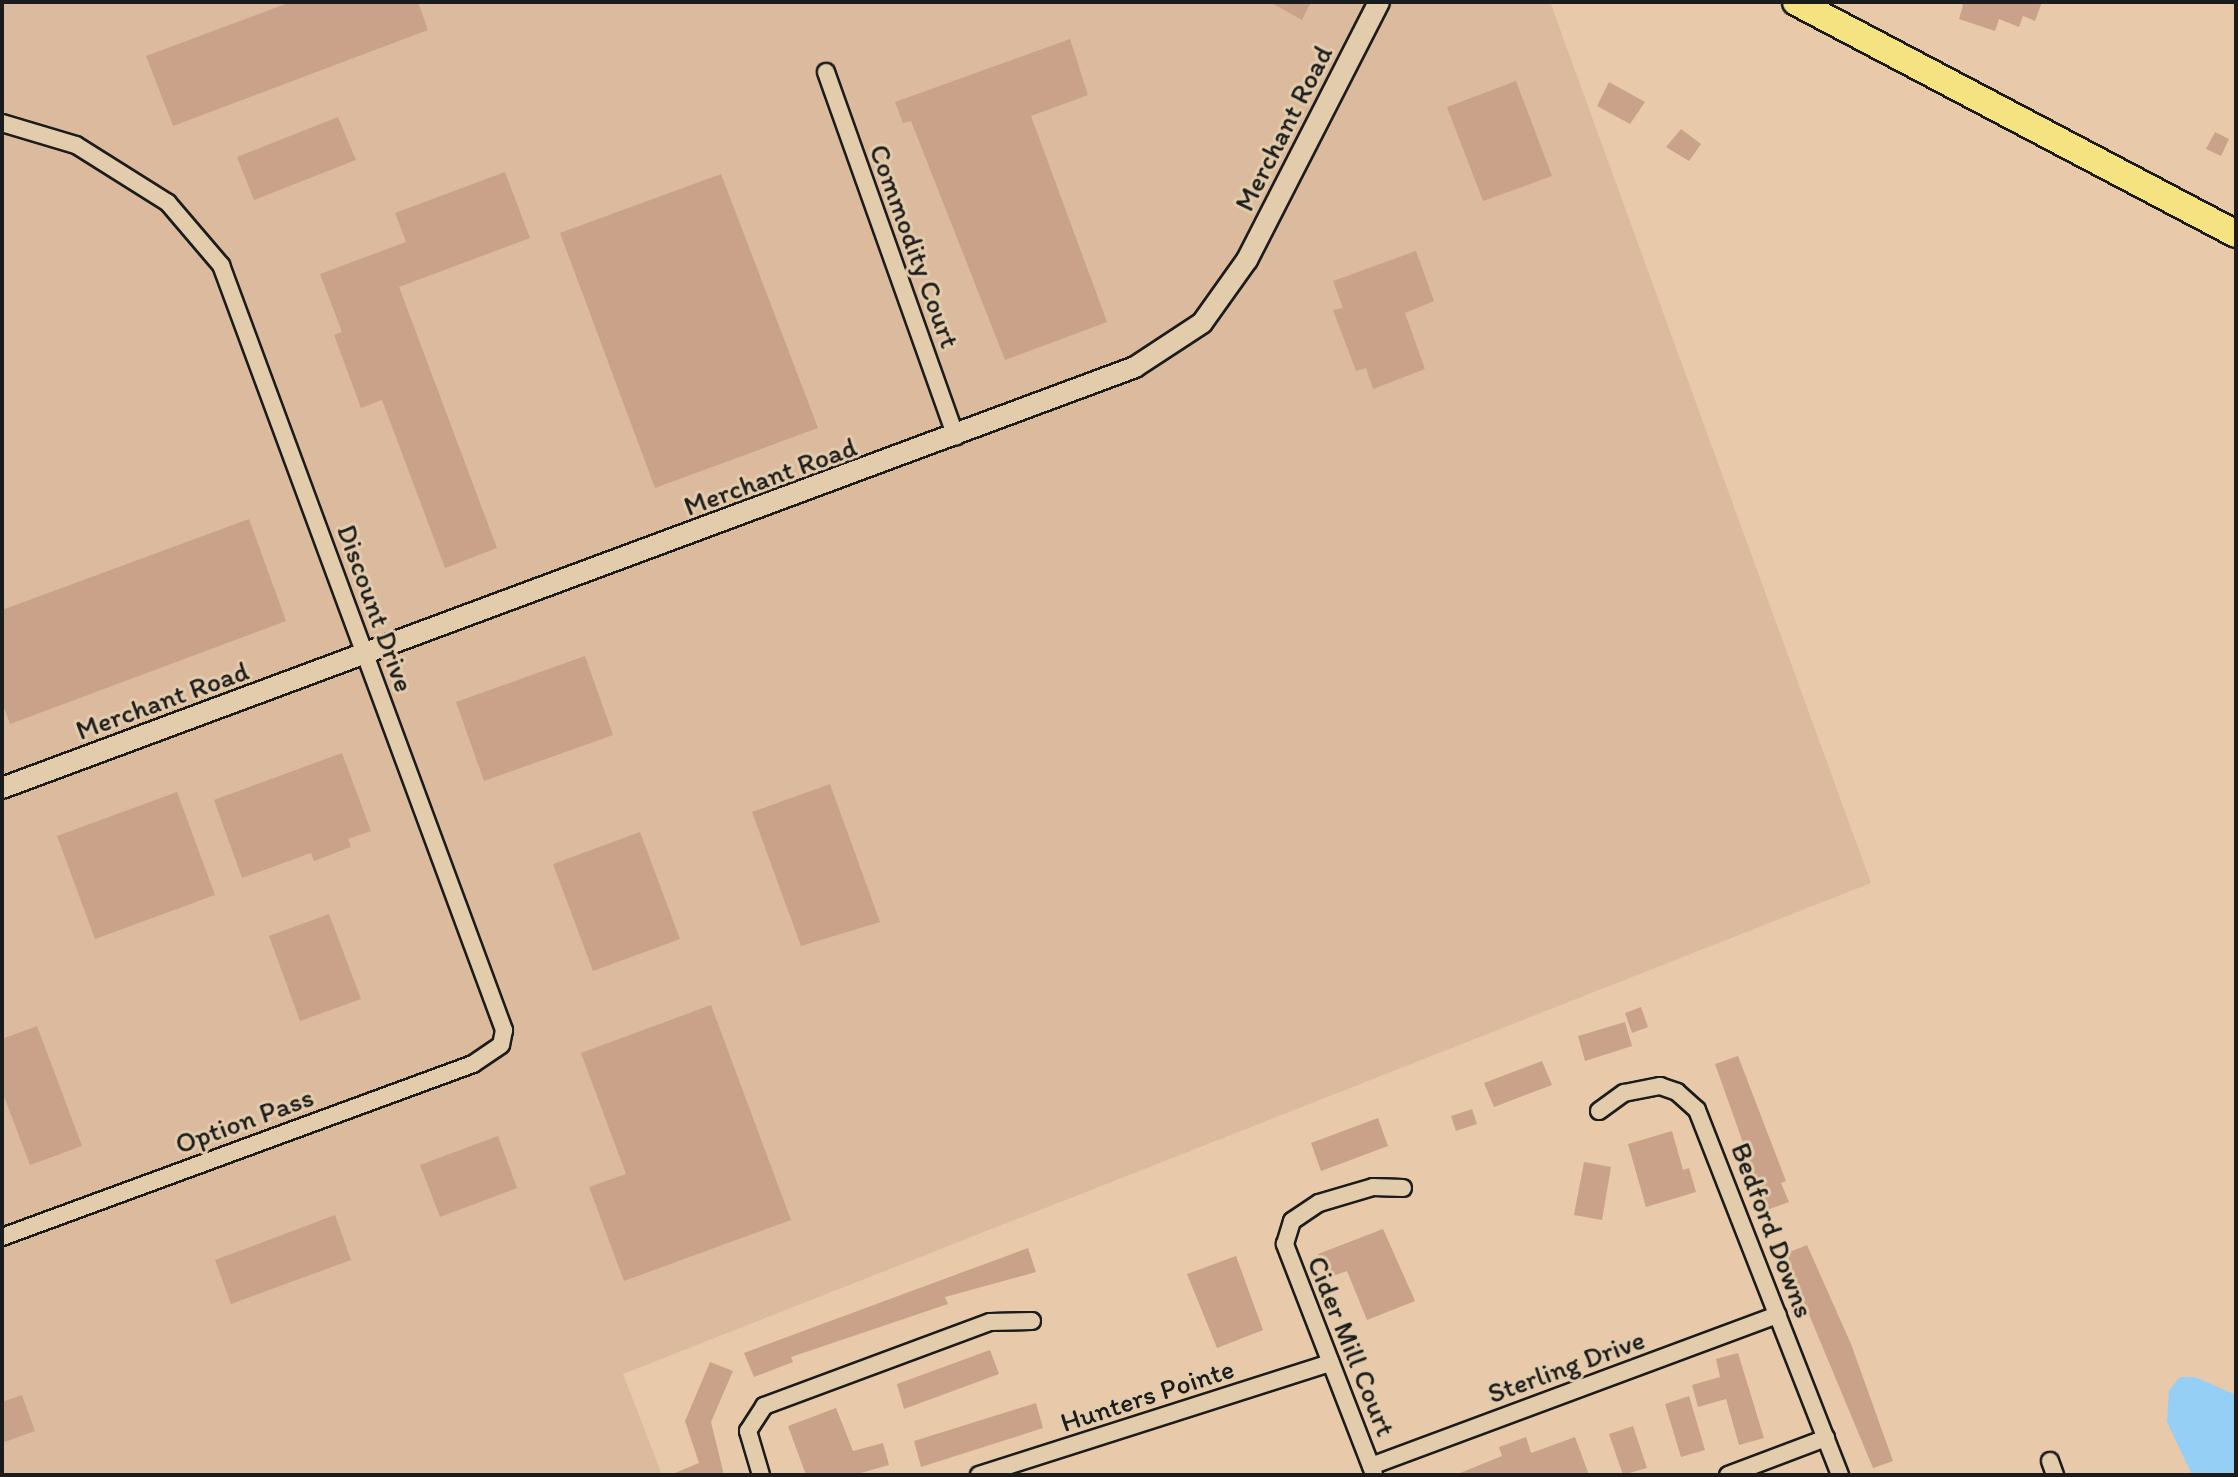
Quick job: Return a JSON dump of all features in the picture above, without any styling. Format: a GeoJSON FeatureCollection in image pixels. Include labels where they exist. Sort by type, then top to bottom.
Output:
{"type":"FeatureCollection","features":[{"type":"Feature","properties":{"kind":"highway"},"geometry":{"type":"LineString","coordinates":[[1796,2],[2236,234]]}},
{"type":"Feature","properties":{"kind":"street","name":"Merchant Road"},"geometry":{"type":"LineString","coordinates":[[2,788],[956,437],[1135,367],[1202,323],[1247,260],[1379,2]]}},
{"type":"Feature","properties":{"kind":"street","name":"Commodity Court"},"geometry":{"type":"LineString","coordinates":[[826,72],[956,437]]}},
{"type":"Feature","properties":{"kind":"street","name":"Discount Drive"},"geometry":{"type":"LineString","coordinates":[[2,123],[76,145],[168,203],[221,265],[501,1016],[501,1045]]}},
{"type":"Feature","properties":{"kind":"street","name":"Option Pass"},"geometry":{"type":"LineString","coordinates":[[2,1237],[473,1064],[501,1045]]}},
{"type":"Feature","properties":{"kind":"street","name":"Bedford Downs"},"geometry":{"type":"LineString","coordinates":[[1599,1111],[1644,1087],[1677,1092],[1691,1103],[1703,1120],[1840,1475]]}},
{"type":"Feature","properties":{"kind":"street","name":"Cider Mill Court"},"geometry":{"type":"LineString","coordinates":[[1373,1470],[1288,1256],[1286,1232],[1301,1212],[1319,1203],[1373,1187],[1403,1188]]}},
{"type":"Feature","properties":{"kind":"street","name":"Sterling Drive"},"geometry":{"type":"LineString","coordinates":[[1373,1470],[1778,1315]]}},
{"type":"Feature","properties":{"kind":"street"},"geometry":{"type":"LineString","coordinates":[[761,1475],[748,1431],[764,1406],[990,1322],[1032,1321]]}},
{"type":"Feature","properties":{"kind":"street","name":"Hunters Pointe"},"geometry":{"type":"LineString","coordinates":[[979,1475],[1331,1363]]}},
{"type":"Feature","properties":{"kind":"street"},"geometry":{"type":"LineString","coordinates":[[1728,1475],[1826,1438]]}},
{"type":"Feature","properties":{"kind":"shaded area"},"geometry":{"type":"Polygon","coordinates":[[[2,2],[1550,2],[1871,883],[623,1374],[662,1475],[2,1475],[2,2]]]}},
{"type":"Feature","properties":{"kind":"water"},"geometry":{"type":"Polygon","coordinates":[[[2180,1377],[2195,1377],[2236,1395],[2236,1475],[2192,1475],[2167,1422],[2169,1390],[2180,1377]]]}},
{"type":"Feature","properties":{"kind":"building"},"geometry":{"type":"Polygon","coordinates":[[[291,2],[418,2],[428,30],[173,126],[146,56],[291,2]]]}},
{"type":"Feature","properties":{"kind":"building"},"geometry":{"type":"Polygon","coordinates":[[[1270,2],[1311,2],[1302,20],[1270,2]]]}},
{"type":"Feature","properties":{"kind":"building"},"geometry":{"type":"Polygon","coordinates":[[[1958,2],[2042,2],[2035,21],[2023,16],[2019,27],[1999,19],[1995,31],[1959,19],[1963,5],[1958,2]]]}},
{"type":"Feature","properties":{"kind":"building"},"geometry":{"type":"Polygon","coordinates":[[[1070,39],[1088,95],[1031,116],[1107,322],[1005,360],[911,121],[903,123],[895,102],[1070,39]]]}},
{"type":"Feature","properties":{"kind":"building"},"geometry":{"type":"Polygon","coordinates":[[[1516,81],[1552,176],[1483,201],[1447,107],[1516,81]]]}},
{"type":"Feature","properties":{"kind":"building"},"geometry":{"type":"Polygon","coordinates":[[[1609,82],[1645,102],[1630,124],[1597,106],[1609,82]]]}},
{"type":"Feature","properties":{"kind":"building"},"geometry":{"type":"Polygon","coordinates":[[[338,117],[356,160],[254,200],[237,157],[338,117]]]}},
{"type":"Feature","properties":{"kind":"building"},"geometry":{"type":"Polygon","coordinates":[[[1681,129],[1701,144],[1689,161],[1666,147],[1681,129]]]}},
{"type":"Feature","properties":{"kind":"building"},"geometry":{"type":"Polygon","coordinates":[[[2215,132],[2229,139],[2221,156],[2206,149],[2215,132]]]}},
{"type":"Feature","properties":{"kind":"building"},"geometry":{"type":"Polygon","coordinates":[[[505,172],[530,238],[399,287],[497,548],[445,568],[382,400],[361,408],[334,335],[342,332],[320,274],[406,242],[395,213],[505,172]]]}},
{"type":"Feature","properties":{"kind":"building"},"geometry":{"type":"Polygon","coordinates":[[[721,174],[818,428],[655,488],[560,233],[721,174]]]}},
{"type":"Feature","properties":{"kind":"building"},"geometry":{"type":"Polygon","coordinates":[[[1416,251],[1434,301],[1405,313],[1425,369],[1373,389],[1366,368],[1356,371],[1333,310],[1343,308],[1333,281],[1416,251]]]}},
{"type":"Feature","properties":{"kind":"building"},"geometry":{"type":"Polygon","coordinates":[[[249,519],[286,621],[10,724],[2,702],[2,610],[249,519]]]}},
{"type":"Feature","properties":{"kind":"building"},"geometry":{"type":"Polygon","coordinates":[[[585,656],[613,735],[484,781],[456,702],[585,656]]]}},
{"type":"Feature","properties":{"kind":"building"},"geometry":{"type":"Polygon","coordinates":[[[342,753],[371,831],[348,839],[351,847],[314,861],[311,853],[242,878],[214,800],[342,753]]]}},
{"type":"Feature","properties":{"kind":"building"},"geometry":{"type":"Polygon","coordinates":[[[830,784],[880,922],[801,946],[752,812],[830,784]]]}},
{"type":"Feature","properties":{"kind":"building"},"geometry":{"type":"Polygon","coordinates":[[[177,792],[215,895],[95,939],[57,836],[177,792]]]}},
{"type":"Feature","properties":{"kind":"building"},"geometry":{"type":"Polygon","coordinates":[[[640,832],[680,939],[593,971],[553,864],[640,832]]]}},
{"type":"Feature","properties":{"kind":"building"},"geometry":{"type":"Polygon","coordinates":[[[329,914],[361,999],[300,1021],[269,936],[329,914]]]}},
{"type":"Feature","properties":{"kind":"building"},"geometry":{"type":"Polygon","coordinates":[[[711,1005],[791,1220],[624,1281],[589,1187],[626,1174],[581,1053],[711,1005]]]}},
{"type":"Feature","properties":{"kind":"building"},"geometry":{"type":"Polygon","coordinates":[[[1641,1007],[1648,1027],[1632,1033],[1625,1013],[1641,1007]]]}},
{"type":"Feature","properties":{"kind":"building"},"geometry":{"type":"Polygon","coordinates":[[[1625,1022],[1632,1046],[1585,1061],[1578,1036],[1625,1022]]]}},
{"type":"Feature","properties":{"kind":"building"},"geometry":{"type":"Polygon","coordinates":[[[37,1026],[82,1146],[30,1165],[2,1091],[2,1039],[37,1026]]]}},
{"type":"Feature","properties":{"kind":"building"},"geometry":{"type":"Polygon","coordinates":[[[1738,1056],[1786,1181],[1781,1183],[1789,1202],[1767,1210],[1715,1064],[1738,1056]]]}},
{"type":"Feature","properties":{"kind":"building"},"geometry":{"type":"Polygon","coordinates":[[[1542,1061],[1552,1085],[1494,1107],[1484,1083],[1542,1061]]]}},
{"type":"Feature","properties":{"kind":"building"},"geometry":{"type":"Polygon","coordinates":[[[1472,1109],[1477,1124],[1456,1131],[1451,1116],[1472,1109]]]}},
{"type":"Feature","properties":{"kind":"building"},"geometry":{"type":"Polygon","coordinates":[[[1378,1118],[1388,1146],[1321,1171],[1311,1143],[1378,1118]]]}},
{"type":"Feature","properties":{"kind":"building"},"geometry":{"type":"Polygon","coordinates":[[[1672,1131],[1683,1170],[1689,1168],[1696,1192],[1646,1207],[1628,1144],[1672,1131]]]}},
{"type":"Feature","properties":{"kind":"building"},"geometry":{"type":"Polygon","coordinates":[[[498,1136],[517,1188],[440,1217],[420,1165],[498,1136]]]}},
{"type":"Feature","properties":{"kind":"building"},"geometry":{"type":"Polygon","coordinates":[[[1584,1162],[1611,1167],[1602,1220],[1574,1215],[1584,1162]]]}},
{"type":"Feature","properties":{"kind":"building"},"geometry":{"type":"Polygon","coordinates":[[[335,1215],[351,1260],[231,1304],[215,1260],[335,1215]]]}},
{"type":"Feature","properties":{"kind":"building"},"geometry":{"type":"Polygon","coordinates":[[[1383,1229],[1415,1301],[1367,1320],[1347,1271],[1327,1278],[1318,1254],[1383,1229]]]}},
{"type":"Feature","properties":{"kind":"building"},"geometry":{"type":"Polygon","coordinates":[[[1807,1245],[1851,1344],[1893,1461],[1873,1468],[1793,1276],[1787,1253],[1807,1245]]]}},
{"type":"Feature","properties":{"kind":"building"},"geometry":{"type":"Polygon","coordinates":[[[1028,1248],[1036,1272],[945,1297],[948,1304],[791,1357],[793,1362],[754,1377],[744,1353],[1028,1248]]]}},
{"type":"Feature","properties":{"kind":"building"},"geometry":{"type":"Polygon","coordinates":[[[1236,1256],[1263,1330],[1217,1348],[1187,1274],[1236,1256]]]}},
{"type":"Feature","properties":{"kind":"building"},"geometry":{"type":"Polygon","coordinates":[[[990,1350],[999,1374],[904,1409],[897,1384],[990,1350]]]}},
{"type":"Feature","properties":{"kind":"building"},"geometry":{"type":"Polygon","coordinates":[[[1738,1353],[1764,1438],[1739,1445],[1726,1399],[1698,1407],[1692,1385],[1720,1377],[1716,1359],[1738,1353]]]}},
{"type":"Feature","properties":{"kind":"building"},"geometry":{"type":"Polygon","coordinates":[[[710,1362],[733,1371],[711,1422],[724,1475],[670,1475],[699,1463],[685,1421],[710,1362]]]}},
{"type":"Feature","properties":{"kind":"building"},"geometry":{"type":"Polygon","coordinates":[[[22,1395],[35,1431],[2,1443],[2,1402],[22,1395]]]}},
{"type":"Feature","properties":{"kind":"building"},"geometry":{"type":"Polygon","coordinates":[[[1689,1396],[1705,1450],[1681,1457],[1665,1404],[1689,1396]]]}},
{"type":"Feature","properties":{"kind":"building"},"geometry":{"type":"Polygon","coordinates":[[[1036,1403],[1043,1428],[921,1467],[914,1441],[1036,1403]]]}},
{"type":"Feature","properties":{"kind":"building"},"geometry":{"type":"Polygon","coordinates":[[[836,1408],[853,1451],[883,1443],[889,1465],[854,1475],[806,1475],[788,1426],[836,1408]]]}},
{"type":"Feature","properties":{"kind":"building"},"geometry":{"type":"Polygon","coordinates":[[[1633,1426],[1647,1468],[1623,1475],[1609,1434],[1633,1426]]]}},
{"type":"Feature","properties":{"kind":"building"},"geometry":{"type":"Polygon","coordinates":[[[1526,1437],[1531,1453],[1575,1437],[1589,1475],[1455,1475],[1502,1456],[1499,1447],[1526,1437]]]}}]}
